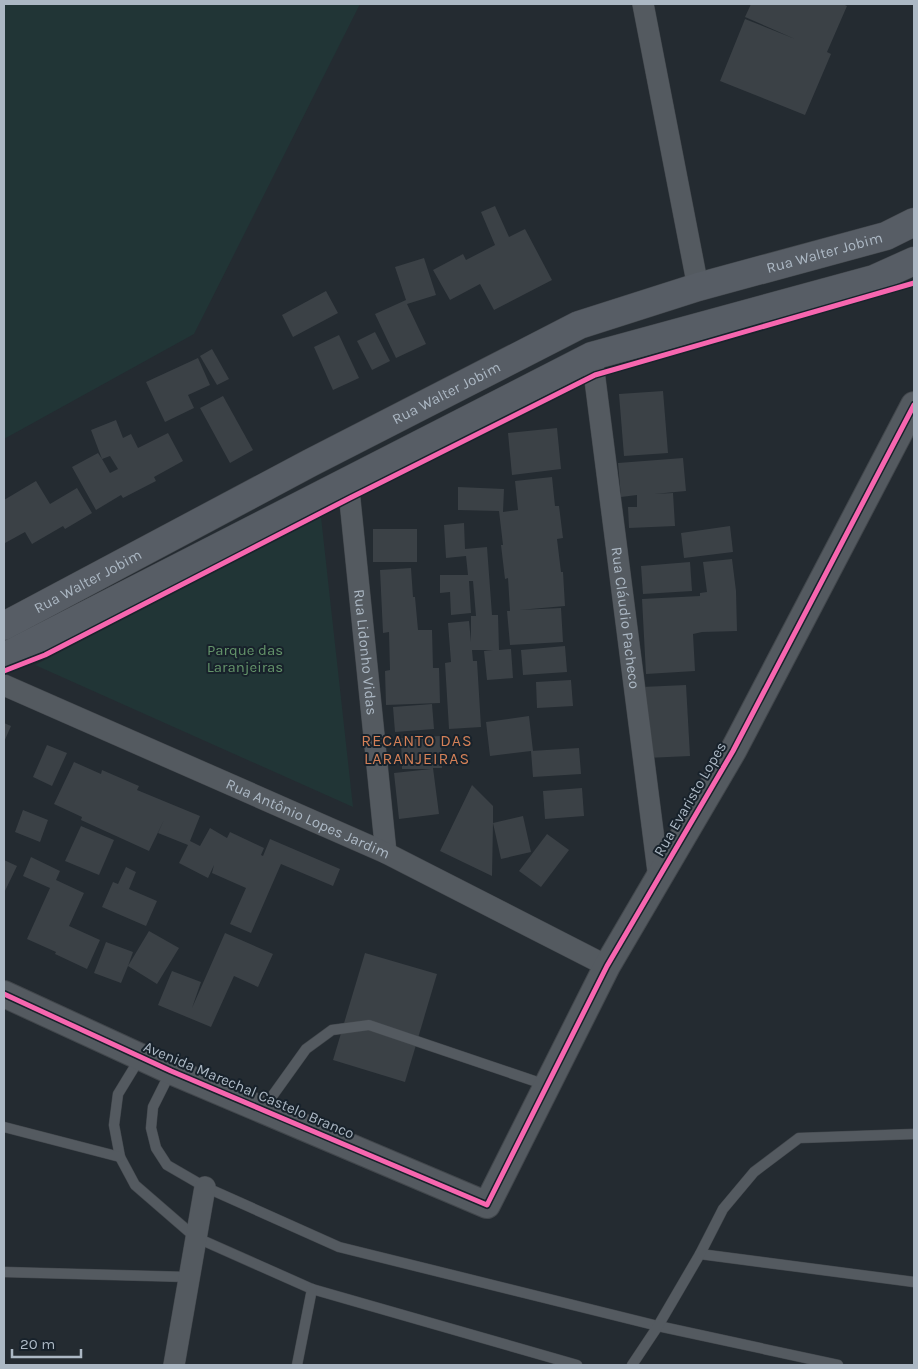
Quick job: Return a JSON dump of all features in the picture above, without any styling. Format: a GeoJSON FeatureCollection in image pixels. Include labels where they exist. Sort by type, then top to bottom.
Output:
{"type":"FeatureCollection","features":[{"type":"Feature","properties":{"kind":"main road","name":"Rua Walter Jobim"},"geometry":{"type":"LineString","coordinates":[[4,626],[310,463],[579,325],[698,287],[886,236],[914,222]]}},
{"type":"Feature","properties":{"kind":"main road","name":"Rua Walter Jobim"},"geometry":{"type":"LineString","coordinates":[[4,657],[592,356],[874,279],[914,261]]}},
{"type":"Feature","properties":{"kind":"street"},"geometry":{"type":"LineString","coordinates":[[642,4],[698,287]]}},
{"type":"Feature","properties":{"kind":"street","name":"Rua Cláudio Pacheco"},"geometry":{"type":"LineString","coordinates":[[592,356],[659,879]]}},
{"type":"Feature","properties":{"kind":"street","name":"Rua Evaristo Lopes"},"geometry":{"type":"LineString","coordinates":[[486,1205],[608,966],[733,751],[914,405]]}},
{"type":"Feature","properties":{"kind":"street","name":"Rua Lidonho Vidas"},"geometry":{"type":"LineString","coordinates":[[348,481],[386,853]]}},
{"type":"Feature","properties":{"kind":"street","name":"Rua Antônio Lopes Jardim"},"geometry":{"type":"LineString","coordinates":[[4,685],[386,853],[608,966]]}},
{"type":"Feature","properties":{"kind":"street","name":"Avenida Marechal Castelo Branco"},"geometry":{"type":"LineString","coordinates":[[4,994],[171,1071],[486,1205]]}},
{"type":"Feature","properties":{"kind":"street"},"geometry":{"type":"LineString","coordinates":[[174,1365],[205,1187]]}},
{"type":"Feature","properties":{"kind":"lane"},"geometry":{"type":"LineString","coordinates":[[262,1110],[306,1049],[332,1030],[369,1026],[547,1086]]}},
{"type":"Feature","properties":{"kind":"lane"},"geometry":{"type":"LineString","coordinates":[[140,1057],[118,1094],[114,1125],[120,1157],[135,1185],[195,1237],[312,1289],[577,1365]]}},
{"type":"Feature","properties":{"kind":"lane"},"geometry":{"type":"LineString","coordinates":[[171,1071],[153,1107],[151,1128],[156,1148],[167,1165],[205,1187],[339,1247],[658,1326],[838,1365]]}},
{"type":"Feature","properties":{"kind":"lane"},"geometry":{"type":"LineString","coordinates":[[4,1127],[120,1157]]}},
{"type":"Feature","properties":{"kind":"lane"},"geometry":{"type":"LineString","coordinates":[[632,1365],[658,1326],[700,1254],[723,1209],[754,1172],[799,1138],[914,1134]]}},
{"type":"Feature","properties":{"kind":"lane"},"geometry":{"type":"LineString","coordinates":[[700,1254],[914,1282]]}},
{"type":"Feature","properties":{"kind":"lane"},"geometry":{"type":"LineString","coordinates":[[4,1272],[188,1276]]}},
{"type":"Feature","properties":{"kind":"lane"},"geometry":{"type":"LineString","coordinates":[[297,1365],[312,1289]]}},
{"type":"Feature","properties":{"kind":"green space"},"geometry":{"type":"Polygon","coordinates":[[[4,4],[360,4],[194,334],[4,439],[4,4]]]}},
{"type":"Feature","properties":{"kind":"green space","name":"Parque das Laranjeiras"},"geometry":{"type":"Polygon","coordinates":[[[321,517],[353,807],[35,665],[321,517]]]}},
{"type":"Feature","properties":{"kind":"building"},"geometry":{"type":"Polygon","coordinates":[[[751,4],[843,4],[847,6],[827,52],[831,54],[805,115],[720,81],[745,19],[795,39],[745,17],[751,4]]]}},
{"type":"Feature","properties":{"kind":"building"},"geometry":{"type":"Polygon","coordinates":[[[495,206],[509,237],[525,229],[552,280],[494,310],[480,284],[450,300],[433,270],[463,254],[466,260],[495,245],[481,212],[495,206]]]}},
{"type":"Feature","properties":{"kind":"building"},"geometry":{"type":"Polygon","coordinates":[[[424,258],[436,295],[407,304],[426,344],[396,358],[375,314],[406,300],[395,267],[424,258]]]}},
{"type":"Feature","properties":{"kind":"building"},"geometry":{"type":"Polygon","coordinates":[[[326,291],[338,313],[293,337],[282,315],[326,291]]]}},
{"type":"Feature","properties":{"kind":"building"},"geometry":{"type":"Polygon","coordinates":[[[375,332],[390,361],[372,370],[357,341],[375,332]]]}},
{"type":"Feature","properties":{"kind":"building"},"geometry":{"type":"Polygon","coordinates":[[[339,335],[359,378],[333,390],[314,347],[339,335]]]}},
{"type":"Feature","properties":{"kind":"building"},"geometry":{"type":"Polygon","coordinates":[[[212,349],[229,379],[217,385],[200,356],[212,349]]]}},
{"type":"Feature","properties":{"kind":"building"},"geometry":{"type":"Polygon","coordinates":[[[198,358],[210,385],[188,395],[194,408],[165,422],[146,382],[198,358]]]}},
{"type":"Feature","properties":{"kind":"building"},"geometry":{"type":"Polygon","coordinates":[[[663,391],[668,453],[624,456],[619,394],[663,391]]]}},
{"type":"Feature","properties":{"kind":"building"},"geometry":{"type":"Polygon","coordinates":[[[223,396],[253,450],[230,463],[200,408],[223,396]]]}},
{"type":"Feature","properties":{"kind":"building"},"geometry":{"type":"Polygon","coordinates":[[[116,420],[123,438],[131,434],[138,448],[168,433],[183,461],[154,477],[156,481],[123,498],[121,495],[96,510],[72,467],[98,453],[102,459],[91,430],[116,420]],[[110,456],[102,459],[110,473],[118,469],[110,456]]]}},
{"type":"Feature","properties":{"kind":"building"},"geometry":{"type":"Polygon","coordinates":[[[557,428],[561,469],[512,475],[508,433],[557,428]]]}},
{"type":"Feature","properties":{"kind":"building"},"geometry":{"type":"Polygon","coordinates":[[[683,458],[686,491],[654,494],[673,493],[675,526],[629,528],[628,507],[637,507],[637,495],[621,497],[618,463],[683,458]]]}},
{"type":"Feature","properties":{"kind":"building"},"geometry":{"type":"Polygon","coordinates":[[[552,477],[555,506],[559,506],[563,538],[557,539],[561,572],[563,572],[565,606],[519,610],[561,608],[563,642],[510,645],[507,611],[510,611],[508,578],[505,579],[499,511],[458,510],[458,487],[504,489],[503,512],[518,510],[515,481],[552,477]]]}},
{"type":"Feature","properties":{"kind":"building"},"geometry":{"type":"Polygon","coordinates":[[[36,481],[50,504],[77,488],[92,513],[65,529],[63,526],[32,544],[25,532],[5,543],[4,500],[36,481]]]}},
{"type":"Feature","properties":{"kind":"building"},"geometry":{"type":"Polygon","coordinates":[[[464,523],[465,549],[487,547],[492,615],[498,615],[499,650],[511,649],[513,678],[487,680],[484,651],[493,650],[472,650],[473,661],[477,661],[481,727],[449,729],[445,663],[451,662],[448,623],[469,621],[471,642],[471,616],[476,616],[473,581],[469,581],[471,613],[451,615],[450,592],[440,593],[440,575],[468,575],[466,556],[446,558],[444,525],[464,523]]]}},
{"type":"Feature","properties":{"kind":"building"},"geometry":{"type":"Polygon","coordinates":[[[730,526],[733,552],[684,558],[681,533],[730,526]]]}},
{"type":"Feature","properties":{"kind":"building"},"geometry":{"type":"Polygon","coordinates":[[[373,529],[417,529],[417,562],[373,562],[373,529]]]}},
{"type":"Feature","properties":{"kind":"building"},"geometry":{"type":"Polygon","coordinates":[[[732,559],[736,591],[737,631],[693,634],[695,671],[646,674],[642,599],[700,596],[700,593],[707,592],[703,562],[732,559]]]}},
{"type":"Feature","properties":{"kind":"building"},"geometry":{"type":"Polygon","coordinates":[[[690,562],[692,591],[643,594],[641,566],[690,562]]]}},
{"type":"Feature","properties":{"kind":"building"},"geometry":{"type":"Polygon","coordinates":[[[411,568],[418,630],[432,630],[433,668],[439,668],[440,703],[386,705],[385,671],[390,670],[389,632],[383,633],[380,570],[411,568]]]}},
{"type":"Feature","properties":{"kind":"building"},"geometry":{"type":"Polygon","coordinates":[[[565,646],[567,672],[523,675],[521,650],[565,646]]]}},
{"type":"Feature","properties":{"kind":"building"},"geometry":{"type":"Polygon","coordinates":[[[571,680],[573,706],[537,708],[536,682],[571,680]]]}},
{"type":"Feature","properties":{"kind":"building"},"geometry":{"type":"Polygon","coordinates":[[[686,685],[690,756],[646,758],[642,687],[686,685]]]}},
{"type":"Feature","properties":{"kind":"building"},"geometry":{"type":"Polygon","coordinates":[[[432,704],[434,729],[395,732],[393,707],[432,704]]]}},
{"type":"Feature","properties":{"kind":"building"},"geometry":{"type":"Polygon","coordinates":[[[529,716],[533,751],[579,748],[581,774],[533,777],[531,751],[490,756],[486,722],[529,716]]]}},
{"type":"Feature","properties":{"kind":"building"},"geometry":{"type":"Polygon","coordinates":[[[4,723],[11,726],[4,742],[4,723]]]}},
{"type":"Feature","properties":{"kind":"building"},"geometry":{"type":"Polygon","coordinates":[[[441,736],[442,768],[433,768],[439,814],[399,819],[394,773],[431,769],[402,769],[401,738],[441,736]]]}},
{"type":"Feature","properties":{"kind":"building"},"geometry":{"type":"Polygon","coordinates":[[[47,745],[67,753],[52,786],[33,777],[47,745]]]}},
{"type":"Feature","properties":{"kind":"building"},"geometry":{"type":"Polygon","coordinates":[[[74,762],[101,774],[102,770],[139,786],[137,790],[200,816],[190,841],[200,846],[210,828],[227,838],[230,832],[264,848],[261,855],[263,856],[270,839],[340,869],[333,886],[281,864],[251,933],[230,924],[246,888],[212,873],[214,865],[208,878],[179,863],[188,845],[158,833],[164,820],[149,851],[81,820],[82,817],[54,804],[74,762]]]}},
{"type":"Feature","properties":{"kind":"building"},"geometry":{"type":"Polygon","coordinates":[[[472,785],[493,806],[492,876],[440,851],[472,785]]]}},
{"type":"Feature","properties":{"kind":"building"},"geometry":{"type":"Polygon","coordinates":[[[582,788],[584,816],[545,819],[543,791],[582,788]]]}},
{"type":"Feature","properties":{"kind":"building"},"geometry":{"type":"Polygon","coordinates":[[[23,810],[48,820],[40,842],[15,832],[23,810]]]}},
{"type":"Feature","properties":{"kind":"building"},"geometry":{"type":"Polygon","coordinates":[[[523,816],[531,852],[501,859],[493,823],[523,816]]]}},
{"type":"Feature","properties":{"kind":"building"},"geometry":{"type":"Polygon","coordinates":[[[81,826],[114,840],[99,875],[65,861],[81,826]]]}},
{"type":"Feature","properties":{"kind":"building"},"geometry":{"type":"Polygon","coordinates":[[[547,834],[569,850],[541,887],[519,871],[547,834]]]}},
{"type":"Feature","properties":{"kind":"building"},"geometry":{"type":"Polygon","coordinates":[[[31,857],[60,871],[56,880],[84,893],[69,926],[100,940],[87,969],[27,939],[50,888],[23,876],[31,857]]]}},
{"type":"Feature","properties":{"kind":"building"},"geometry":{"type":"Polygon","coordinates":[[[4,860],[17,866],[4,893],[4,860]]]}},
{"type":"Feature","properties":{"kind":"building"},"geometry":{"type":"Polygon","coordinates":[[[126,867],[136,872],[129,889],[157,901],[146,926],[102,907],[113,882],[118,884],[126,867]]]}},
{"type":"Feature","properties":{"kind":"building"},"geometry":{"type":"Polygon","coordinates":[[[149,931],[179,948],[157,984],[128,966],[149,931]]]}},
{"type":"Feature","properties":{"kind":"building"},"geometry":{"type":"Polygon","coordinates":[[[225,933],[273,954],[258,987],[234,976],[211,1027],[158,1005],[172,971],[201,982],[192,1008],[225,933]]]}},
{"type":"Feature","properties":{"kind":"building"},"geometry":{"type":"Polygon","coordinates":[[[106,942],[133,952],[121,983],[94,973],[106,942]]]}},
{"type":"Feature","properties":{"kind":"building"},"geometry":{"type":"Polygon","coordinates":[[[365,953],[437,974],[405,1082],[333,1060],[365,953]]]}},
{"type":"Feature","properties":{"kind":"cycle path"},"geometry":{"type":"LineString","coordinates":[[4,671],[45,655],[350,498],[595,375],[914,283]]}},
{"type":"Feature","properties":{"kind":"cycle path"},"geometry":{"type":"LineString","coordinates":[[4,994],[171,1071],[487,1205],[607,966],[733,751],[914,405]]}},
{"type":"Feature","properties":{"kind":"district","name":"RECANTO DAS LARANJEIRAS"},"geometry":{"type":"Point","coordinates":[417,749]}}]}
